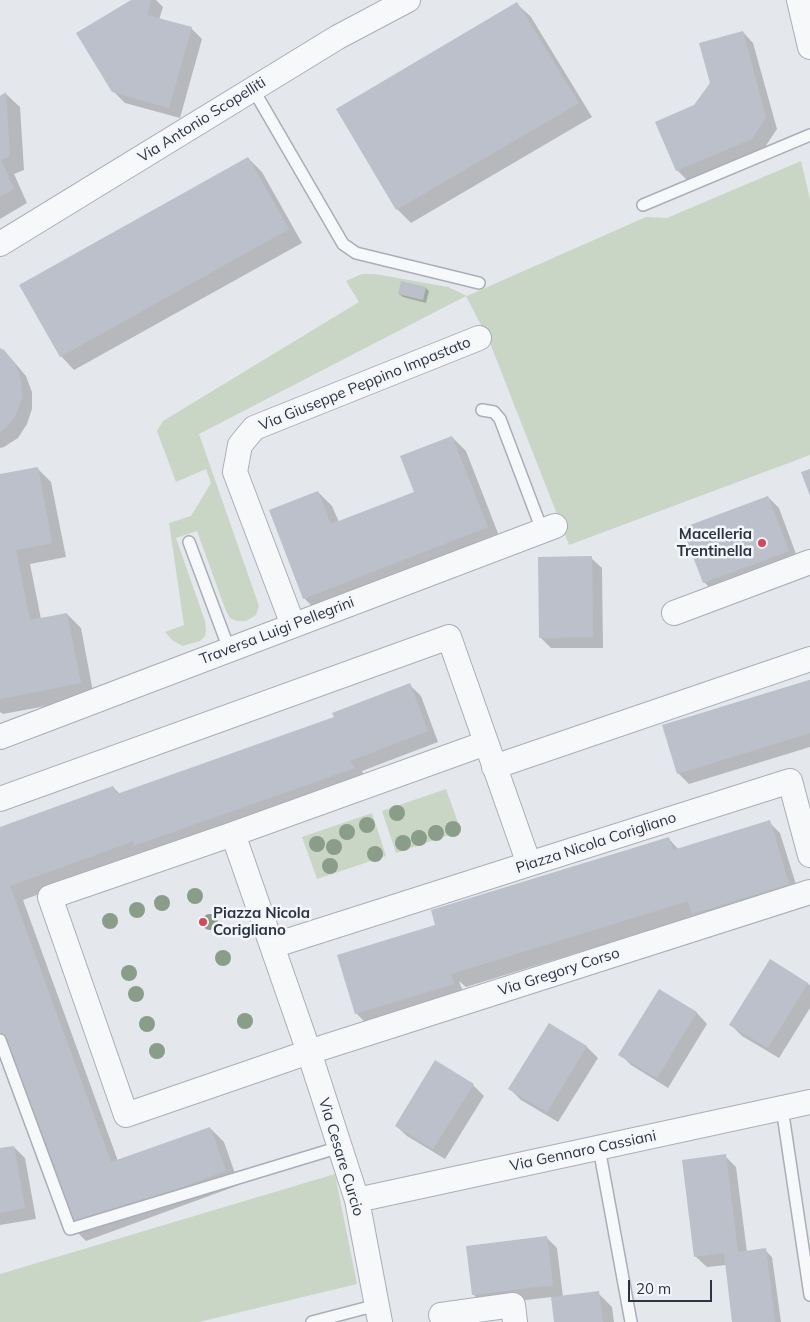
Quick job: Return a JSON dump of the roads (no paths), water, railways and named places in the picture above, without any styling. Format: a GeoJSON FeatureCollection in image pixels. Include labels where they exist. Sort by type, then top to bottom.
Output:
{"type":"FeatureCollection","features":[{"type":"Feature","properties":{"kind":"street","name":"Via Antonio Scopelliti"},"geometry":{"type":"LineString","coordinates":[[0,244],[338,37],[408,0]]}},
{"type":"Feature","properties":{"kind":"street"},"geometry":{"type":"LineString","coordinates":[[799,0],[810,47]]}},
{"type":"Feature","properties":{"kind":"street","name":"Via Giuseppe Peppino Impastato"},"geometry":{"type":"LineString","coordinates":[[293,625],[235,472],[240,445],[254,428],[479,338]]}},
{"type":"Feature","properties":{"kind":"street","name":"Traversa Luigi Pellegrini"},"geometry":{"type":"LineString","coordinates":[[0,737],[548,528]]}},
{"type":"Feature","properties":{"kind":"street"},"geometry":{"type":"LineString","coordinates":[[674,613],[810,562]]}},
{"type":"Feature","properties":{"kind":"street"},"geometry":{"type":"LineString","coordinates":[[0,799],[449,637],[529,864]]}},
{"type":"Feature","properties":{"kind":"street"},"geometry":{"type":"LineString","coordinates":[[494,767],[810,659]]}},
{"type":"Feature","properties":{"kind":"street"},"geometry":{"type":"LineString","coordinates":[[233,834],[309,1052],[126,1115],[50,897],[233,834],[486,742]]}},
{"type":"Feature","properties":{"kind":"street","name":"Piazza Nicola Corigliano"},"geometry":{"type":"LineString","coordinates":[[272,946],[790,781],[810,855]]}},
{"type":"Feature","properties":{"kind":"street","name":"Via Gregory Corso"},"geometry":{"type":"LineString","coordinates":[[309,1052],[810,892]]}},
{"type":"Feature","properties":{"kind":"street","name":"Via Cesare Curcio"},"geometry":{"type":"LineString","coordinates":[[309,1052],[356,1200],[378,1314]]}},
{"type":"Feature","properties":{"kind":"street","name":"Via Gennaro Cassiani"},"geometry":{"type":"LineString","coordinates":[[356,1200],[810,1102]]}},
{"type":"Feature","properties":{"kind":"street"},"geometry":{"type":"LineString","coordinates":[[441,1315],[513,1305],[515,1322]]}},
{"type":"Feature","properties":{"kind":"lane"},"geometry":{"type":"LineString","coordinates":[[253,89],[342,244],[356,253],[479,284]]}},
{"type":"Feature","properties":{"kind":"lane"},"geometry":{"type":"LineString","coordinates":[[644,205],[810,135]]}},
{"type":"Feature","properties":{"kind":"lane"},"geometry":{"type":"LineString","coordinates":[[482,410],[494,412],[500,419],[548,528]]}},
{"type":"Feature","properties":{"kind":"lane"},"geometry":{"type":"LineString","coordinates":[[189,542],[229,649]]}},
{"type":"Feature","properties":{"kind":"lane"},"geometry":{"type":"LineString","coordinates":[[0,1040],[70,1229],[340,1147]]}},
{"type":"Feature","properties":{"kind":"lane"},"geometry":{"type":"LineString","coordinates":[[782,1108],[810,1295]]}},
{"type":"Feature","properties":{"kind":"lane"},"geometry":{"type":"LineString","coordinates":[[599,1148],[631,1322]]}},
{"type":"Feature","properties":{"kind":"lane"},"geometry":{"type":"LineString","coordinates":[[312,1322],[378,1314]]}},
{"type":"Feature","properties":{"kind":"place","name":"Macelleria Trentinella"},"geometry":{"type":"Point","coordinates":[762,543]}},
{"type":"Feature","properties":{"kind":"place","name":"Piazza Nicola Corigliano"},"geometry":{"type":"Point","coordinates":[203,922]}}]}
